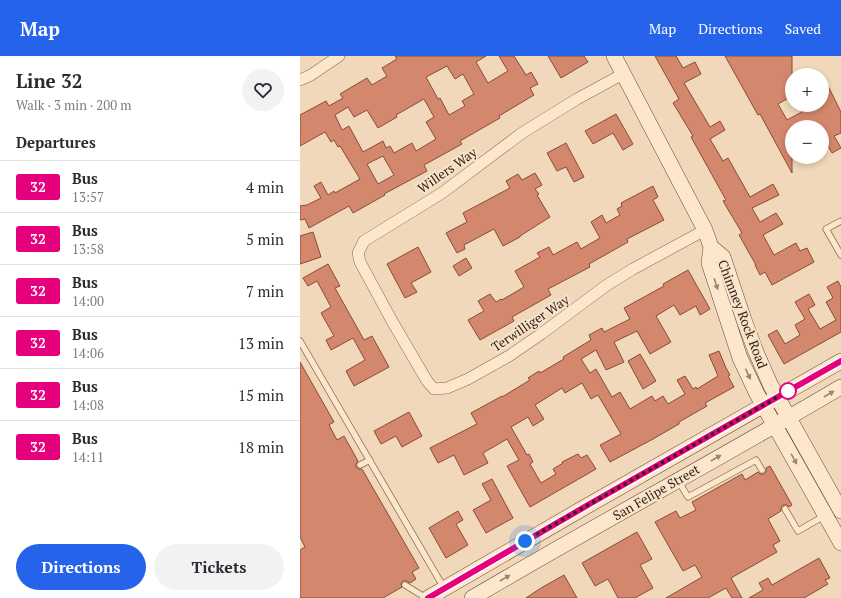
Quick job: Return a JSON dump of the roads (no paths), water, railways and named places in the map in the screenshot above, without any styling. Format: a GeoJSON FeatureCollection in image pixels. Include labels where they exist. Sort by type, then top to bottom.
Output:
{"type":"FeatureCollection","features":[{"type":"Feature","properties":{"kind":"main road","name":"Chimney Rock Road"},"geometry":{"type":"LineString","coordinates":[[614,56],[705,230],[711,247],[709,263],[740,358],[763,405],[841,543]]}},
{"type":"Feature","properties":{"kind":"main road","name":"Chimney Rock Road"},"geometry":{"type":"LineString","coordinates":[[711,247],[723,257],[756,352],[778,397],[841,511]]}},
{"type":"Feature","properties":{"kind":"main road","name":"San Felipe Street"},"geometry":{"type":"LineString","coordinates":[[427,598],[447,593],[580,510],[841,361]]}},
{"type":"Feature","properties":{"kind":"main road","name":"San Felipe Street"},"geometry":{"type":"LineString","coordinates":[[472,598],[556,548],[841,387]]}},
{"type":"Feature","properties":{"kind":"main road"},"geometry":{"type":"LineString","coordinates":[[580,510],[590,530]]}},
{"type":"Feature","properties":{"kind":"street"},"geometry":{"type":"LineString","coordinates":[[300,80],[311,75],[339,56]]}},
{"type":"Feature","properties":{"kind":"street","name":"Willers Way"},"geometry":{"type":"LineString","coordinates":[[392,321],[360,262],[358,253],[364,241],[373,234],[442,193],[522,133],[577,99],[623,74]]}},
{"type":"Feature","properties":{"kind":"street","name":"Terwilliger Way"},"geometry":{"type":"LineString","coordinates":[[392,321],[427,381],[434,389],[447,388],[468,379],[509,356],[607,285],[633,269],[705,230]]}},
{"type":"Feature","properties":{"kind":"lane"},"geometry":{"type":"LineString","coordinates":[[841,221],[826,229],[841,255]]}},
{"type":"Feature","properties":{"kind":"lane"},"geometry":{"type":"LineString","coordinates":[[300,341],[447,593]]}},
{"type":"Feature","properties":{"kind":"lane"},"geometry":{"type":"LineString","coordinates":[[360,465],[370,460]]}},
{"type":"Feature","properties":{"kind":"lane"},"geometry":{"type":"LineString","coordinates":[[678,480],[688,497],[756,460],[762,470]]}},
{"type":"Feature","properties":{"kind":"lane"},"geometry":{"type":"LineString","coordinates":[[785,509],[798,531],[825,515]]}},
{"type":"Feature","properties":{"kind":"lane"},"geometry":{"type":"LineString","coordinates":[[405,586],[427,598]]}}]}
